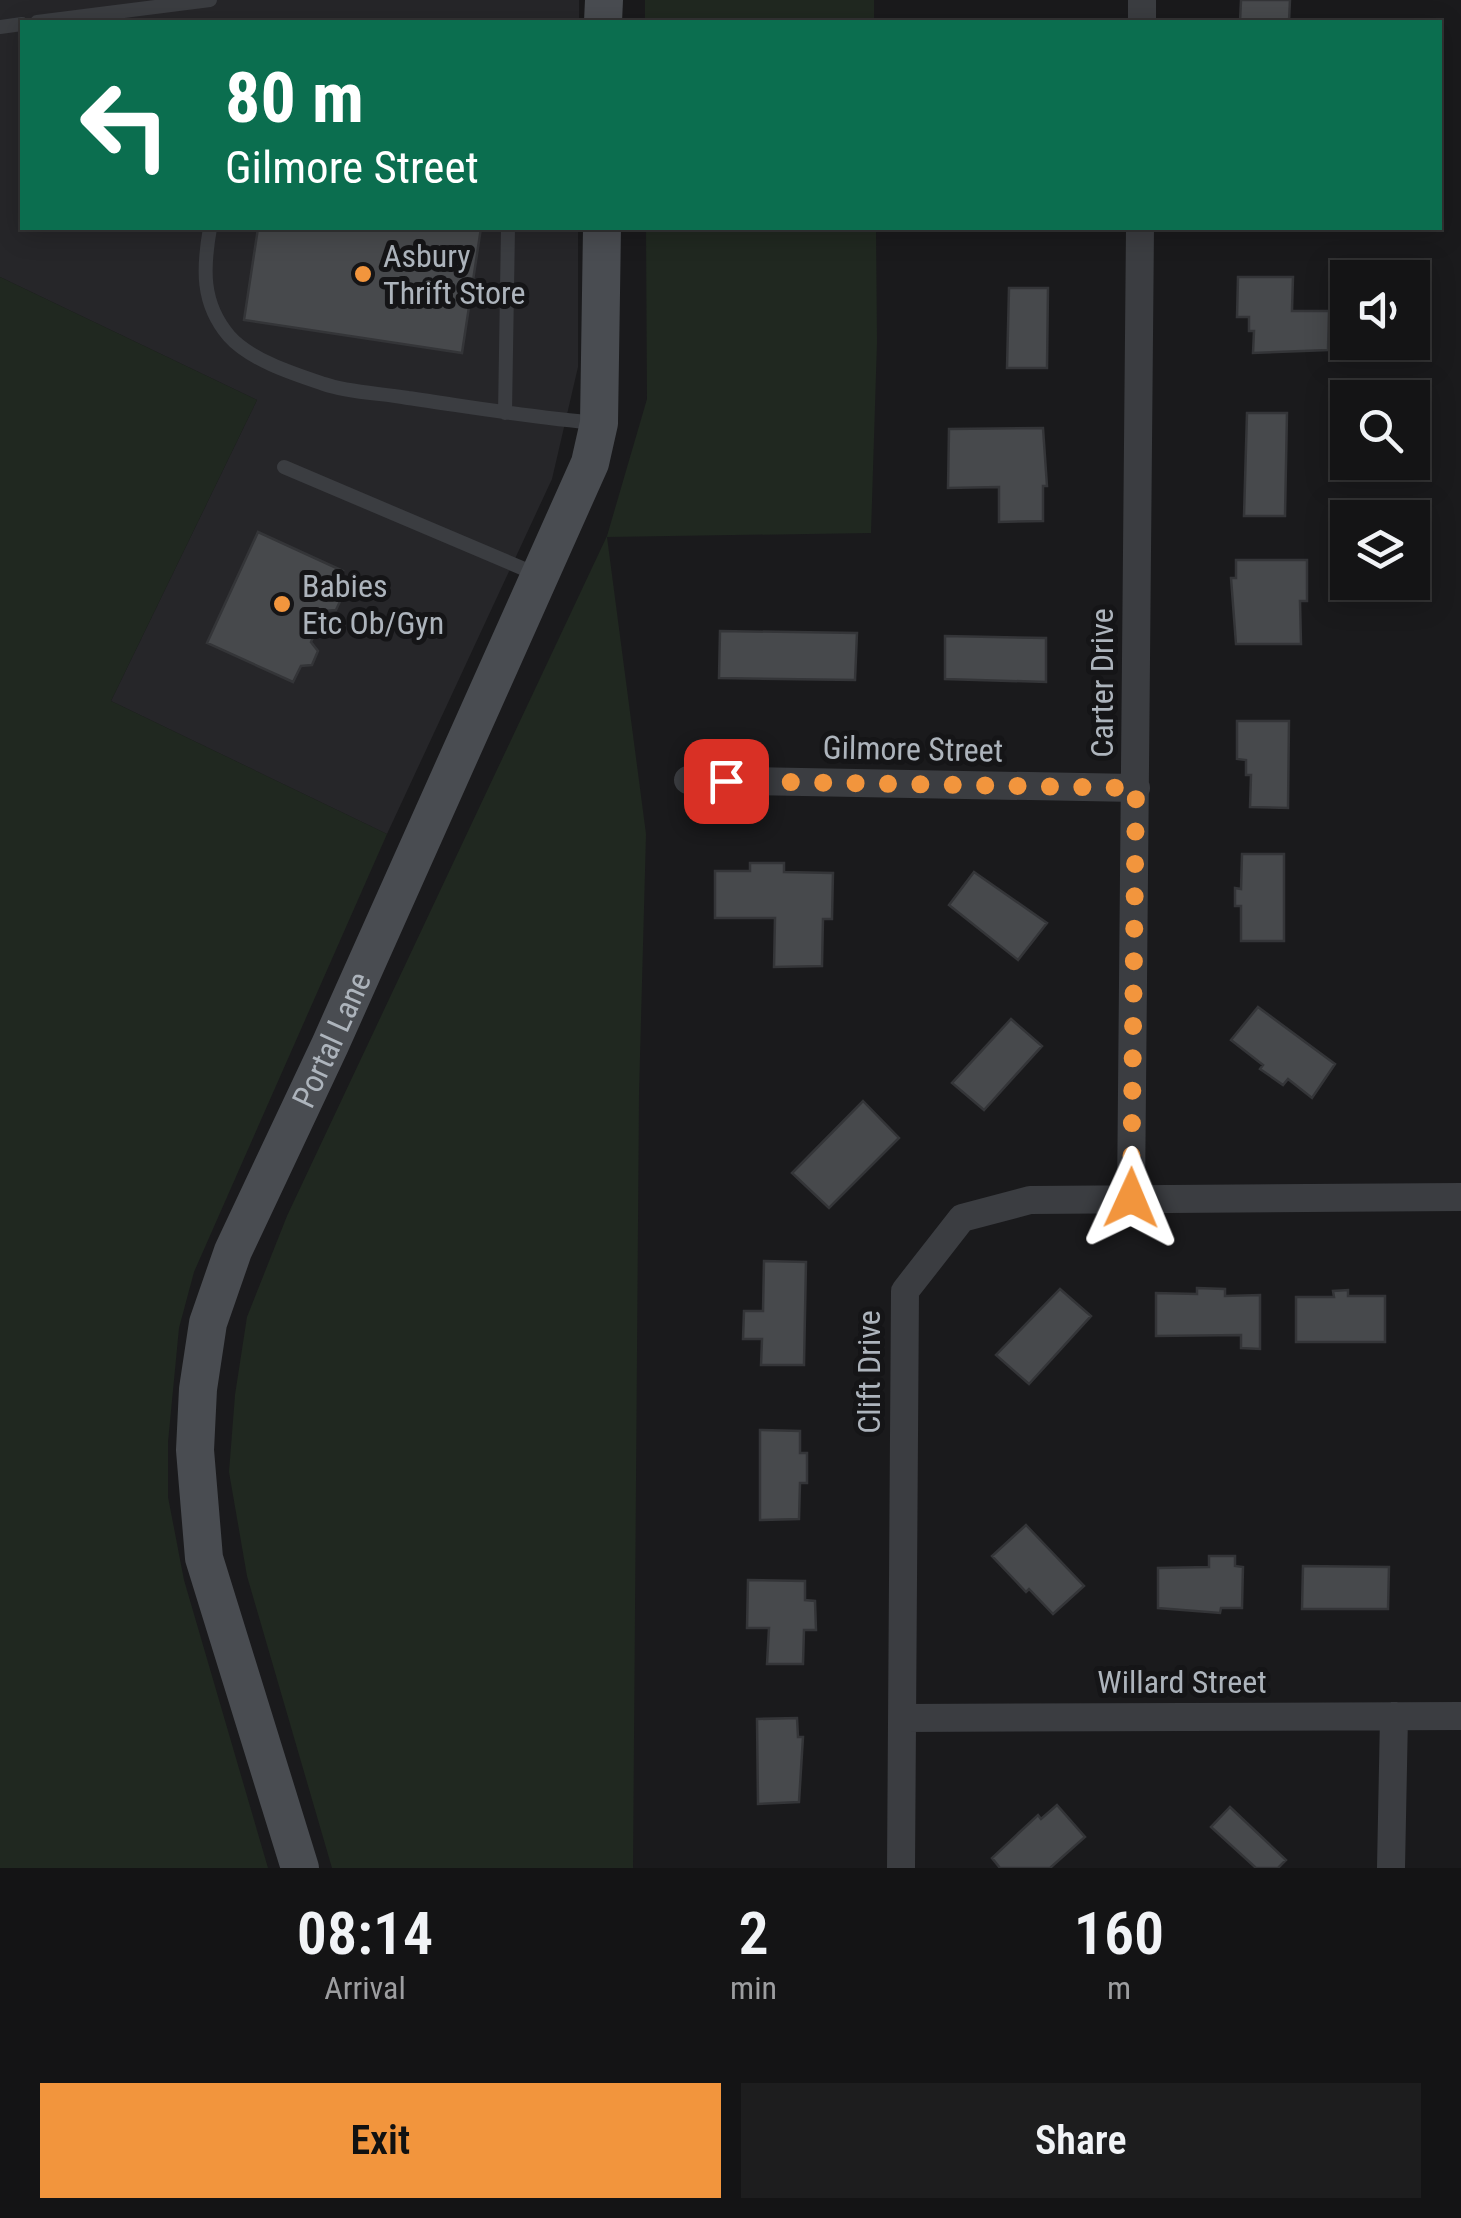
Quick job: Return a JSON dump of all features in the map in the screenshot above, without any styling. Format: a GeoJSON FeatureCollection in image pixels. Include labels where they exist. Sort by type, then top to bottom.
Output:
{"type":"FeatureCollection","features":[{"type":"Feature","properties":{"kind":"street","name":"Portal Lane"},"geometry":{"type":"LineString","coordinates":[[300,1868],[204,1558],[195,1450],[198,1389],[208,1322],[234,1251],[590,463],[599,422],[602,230]]}},
{"type":"Feature","properties":{"kind":"street","name":"Carter Drive"},"geometry":{"type":"LineString","coordinates":[[1131,1198],[1140,230]]}},
{"type":"Feature","properties":{"kind":"street","name":"Gilmore Street"},"geometry":{"type":"LineString","coordinates":[[688,780],[1136,788]]}},
{"type":"Feature","properties":{"kind":"street","name":"Clift Drive"},"geometry":{"type":"LineString","coordinates":[[901,1868],[905,1291],[962,1218],[1030,1200],[1461,1197]]}},
{"type":"Feature","properties":{"kind":"street"},"geometry":{"type":"LineString","coordinates":[[1391,1868],[1394,1716]]}},
{"type":"Feature","properties":{"kind":"street","name":"Willard Street"},"geometry":{"type":"LineString","coordinates":[[903,1718],[1461,1716]]}},
{"type":"Feature","properties":{"kind":"lane"},"geometry":{"type":"LineString","coordinates":[[53,20],[210,0]]}},
{"type":"Feature","properties":{"kind":"lane"},"geometry":{"type":"LineString","coordinates":[[210,230],[204,266],[206,290],[215,315],[230,338],[250,353],[327,385],[505,413],[599,422]]}},
{"type":"Feature","properties":{"kind":"lane"},"geometry":{"type":"LineString","coordinates":[[505,413],[508,230]]}},
{"type":"Feature","properties":{"kind":"lane"},"geometry":{"type":"LineString","coordinates":[[284,467],[542,576]]}},
{"type":"Feature","properties":{"kind":"shaded area"},"geometry":{"type":"Polygon","coordinates":[[[0,0],[579,0],[579,20],[20,20],[20,230],[578,230],[578,367],[552,479],[387,834],[111,701],[257,400],[0,277],[0,0]]]}},
{"type":"Feature","properties":{"kind":"shaded area"},"geometry":{"type":"Polygon","coordinates":[[[645,0],[874,0],[874,20],[645,20],[645,0]]]}},
{"type":"Feature","properties":{"kind":"shaded area"},"geometry":{"type":"Polygon","coordinates":[[[646,230],[876,230],[871,533],[607,537],[646,834],[639,1094],[633,1868],[332,1868],[247,1576],[229,1472],[247,1317],[287,1216],[607,536],[647,399],[646,230]]]}},
{"type":"Feature","properties":{"kind":"shaded area"},"geometry":{"type":"Polygon","coordinates":[[[0,277],[257,400],[111,701],[387,834],[194,1272],[179,1328],[168,1442],[168,1497],[184,1580],[268,1868],[0,1868],[0,277]]]}},
{"type":"Feature","properties":{"kind":"building"},"geometry":{"type":"Polygon","coordinates":[[[1241,0],[1290,0],[1289,20],[1240,20],[1241,0]]]}},
{"type":"Feature","properties":{"kind":"building","name":"Asbury Thrift Store"},"geometry":{"type":"Polygon","coordinates":[[[258,230],[481,230],[462,353],[244,320],[258,230]]]}},
{"type":"Feature","properties":{"kind":"building"},"geometry":{"type":"Polygon","coordinates":[[[1238,277],[1293,277],[1292,311],[1329,311],[1328,350],[1253,353],[1254,331],[1249,331],[1249,317],[1237,317],[1238,277]]]}},
{"type":"Feature","properties":{"kind":"building"},"geometry":{"type":"Polygon","coordinates":[[[1009,288],[1048,288],[1047,368],[1007,368],[1009,288]]]}},
{"type":"Feature","properties":{"kind":"building"},"geometry":{"type":"Polygon","coordinates":[[[1247,413],[1287,413],[1285,516],[1244,516],[1247,413]]]}},
{"type":"Feature","properties":{"kind":"building"},"geometry":{"type":"Polygon","coordinates":[[[1043,428],[1047,486],[1043,486],[1043,521],[999,522],[999,487],[948,488],[949,429],[1043,428]]]}},
{"type":"Feature","properties":{"kind":"building","name":"Babies Etc Ob/Gyn"},"geometry":{"type":"Polygon","coordinates":[[[258,532],[343,571],[336,588],[342,597],[336,610],[325,611],[311,642],[318,651],[312,665],[301,666],[293,682],[207,643],[258,532]]]}},
{"type":"Feature","properties":{"kind":"building"},"geometry":{"type":"Polygon","coordinates":[[[1236,560],[1307,560],[1307,601],[1300,601],[1301,644],[1236,644],[1231,578],[1236,578],[1236,560]]]}},
{"type":"Feature","properties":{"kind":"building"},"geometry":{"type":"Polygon","coordinates":[[[720,631],[857,633],[855,680],[719,678],[720,631]]]}},
{"type":"Feature","properties":{"kind":"building"},"geometry":{"type":"Polygon","coordinates":[[[945,636],[1046,638],[1046,682],[945,679],[945,636]]]}},
{"type":"Feature","properties":{"kind":"building"},"geometry":{"type":"Polygon","coordinates":[[[1237,721],[1289,721],[1288,808],[1250,807],[1251,775],[1246,775],[1246,760],[1237,759],[1237,721]]]}},
{"type":"Feature","properties":{"kind":"building"},"geometry":{"type":"Polygon","coordinates":[[[1242,854],[1284,854],[1284,941],[1241,941],[1241,906],[1235,906],[1235,888],[1241,889],[1242,854]]]}},
{"type":"Feature","properties":{"kind":"building"},"geometry":{"type":"Polygon","coordinates":[[[750,863],[784,863],[784,872],[833,873],[832,919],[823,919],[822,966],[774,967],[775,918],[715,918],[715,871],[750,871],[750,863]]]}},
{"type":"Feature","properties":{"kind":"building"},"geometry":{"type":"Polygon","coordinates":[[[974,872],[1047,923],[1018,960],[949,905],[974,872]]]}},
{"type":"Feature","properties":{"kind":"building"},"geometry":{"type":"Polygon","coordinates":[[[1258,1007],[1335,1064],[1312,1098],[1288,1079],[1283,1085],[1260,1069],[1263,1065],[1231,1040],[1258,1007]]]}},
{"type":"Feature","properties":{"kind":"building"},"geometry":{"type":"Polygon","coordinates":[[[1011,1019],[1042,1046],[984,1110],[952,1083],[1011,1019]]]}},
{"type":"Feature","properties":{"kind":"building"},"geometry":{"type":"Polygon","coordinates":[[[863,1101],[899,1138],[829,1208],[792,1173],[863,1101]]]}},
{"type":"Feature","properties":{"kind":"building"},"geometry":{"type":"Polygon","coordinates":[[[764,1261],[806,1262],[804,1365],[761,1365],[762,1339],[743,1339],[744,1311],[763,1311],[764,1261]]]}},
{"type":"Feature","properties":{"kind":"building"},"geometry":{"type":"Polygon","coordinates":[[[1197,1288],[1225,1289],[1225,1296],[1260,1295],[1260,1349],[1241,1348],[1241,1335],[1156,1336],[1156,1293],[1197,1294],[1197,1288]]]}},
{"type":"Feature","properties":{"kind":"building"},"geometry":{"type":"Polygon","coordinates":[[[1060,1289],[1091,1316],[1029,1384],[996,1355],[1060,1289]]]}},
{"type":"Feature","properties":{"kind":"building"},"geometry":{"type":"Polygon","coordinates":[[[1348,1290],[1348,1296],[1385,1296],[1385,1342],[1296,1342],[1296,1297],[1334,1297],[1333,1291],[1348,1290]]]}},
{"type":"Feature","properties":{"kind":"building"},"geometry":{"type":"Polygon","coordinates":[[[760,1430],[800,1431],[800,1453],[807,1453],[807,1483],[800,1483],[799,1519],[760,1520],[760,1430]]]}},
{"type":"Feature","properties":{"kind":"building"},"geometry":{"type":"Polygon","coordinates":[[[1026,1525],[1084,1586],[1053,1614],[992,1556],[1026,1525]]]}},
{"type":"Feature","properties":{"kind":"building"},"geometry":{"type":"Polygon","coordinates":[[[1209,1556],[1235,1556],[1235,1566],[1243,1567],[1242,1608],[1221,1608],[1220,1613],[1158,1608],[1158,1568],[1209,1567],[1209,1556]]]}},
{"type":"Feature","properties":{"kind":"building"},"geometry":{"type":"Polygon","coordinates":[[[1303,1566],[1389,1567],[1388,1609],[1302,1609],[1303,1566]]]}},
{"type":"Feature","properties":{"kind":"building"},"geometry":{"type":"Polygon","coordinates":[[[748,1580],[805,1581],[805,1600],[815,1601],[816,1630],[804,1630],[803,1664],[767,1664],[769,1628],[747,1628],[748,1580]]]}},
{"type":"Feature","properties":{"kind":"building"},"geometry":{"type":"Polygon","coordinates":[[[797,1718],[798,1737],[803,1737],[799,1802],[758,1804],[757,1719],[797,1718]]]}},
{"type":"Feature","properties":{"kind":"building"},"geometry":{"type":"Polygon","coordinates":[[[1057,1805],[1085,1837],[1050,1868],[1000,1868],[992,1858],[1038,1815],[1041,1819],[1057,1805]]]}},
{"type":"Feature","properties":{"kind":"building"},"geometry":{"type":"Polygon","coordinates":[[[1230,1807],[1286,1860],[1278,1868],[1256,1868],[1211,1827],[1230,1807]]]}},
{"type":"Feature","properties":{"kind":"place","name":"Asbury Thrift Store"},"geometry":{"type":"Point","coordinates":[363,274]}},
{"type":"Feature","properties":{"kind":"place","name":"Babies Etc Ob/Gyn"},"geometry":{"type":"Point","coordinates":[282,604]}},
{"type":"Feature","properties":{"kind":"route"},"geometry":{"type":"LineString","coordinates":[[726,781],[1136,788],[1131,1198]]}}]}
